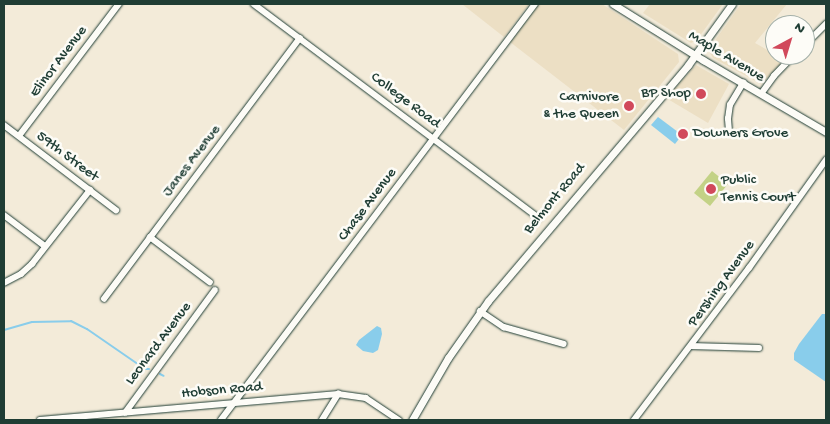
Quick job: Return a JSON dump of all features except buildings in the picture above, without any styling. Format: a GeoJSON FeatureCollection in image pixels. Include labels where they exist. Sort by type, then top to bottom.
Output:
{"type":"FeatureCollection","features":[{"type":"Feature","properties":{"kind":"main road","name":"Maple Avenue"},"geometry":{"type":"LineString","coordinates":[[613,4],[695,56],[826,132]]}},
{"type":"Feature","properties":{"kind":"main road","name":"Belmont Road"},"geometry":{"type":"LineString","coordinates":[[412,420],[448,358],[480,311],[695,56],[732,4]]}},
{"type":"Feature","properties":{"kind":"street","name":"Elinor Avenue"},"geometry":{"type":"LineString","coordinates":[[19,136],[119,4]]}},
{"type":"Feature","properties":{"kind":"street","name":"College Road"},"geometry":{"type":"LineString","coordinates":[[254,4],[539,218]]}},
{"type":"Feature","properties":{"kind":"street","name":"Chase Avenue"},"geometry":{"type":"LineString","coordinates":[[221,420],[535,4]]}},
{"type":"Feature","properties":{"kind":"street"},"geometry":{"type":"LineString","coordinates":[[815,35],[826,24]]}},
{"type":"Feature","properties":{"kind":"street","name":"Janes Avenue"},"geometry":{"type":"LineString","coordinates":[[104,299],[300,38]]}},
{"type":"Feature","properties":{"kind":"street"},"geometry":{"type":"LineString","coordinates":[[761,94],[784,65]]}},
{"type":"Feature","properties":{"kind":"street"},"geometry":{"type":"LineString","coordinates":[[729,131],[730,106],[743,83]]}},
{"type":"Feature","properties":{"kind":"street","name":"59th Street"},"geometry":{"type":"LineString","coordinates":[[4,125],[116,210]]}},
{"type":"Feature","properties":{"kind":"street","name":"Pershing Avenue"},"geometry":{"type":"LineString","coordinates":[[634,420],[691,346],[826,160]]}},
{"type":"Feature","properties":{"kind":"street"},"geometry":{"type":"LineString","coordinates":[[4,283],[21,274],[90,190]]}},
{"type":"Feature","properties":{"kind":"street"},"geometry":{"type":"LineString","coordinates":[[4,215],[45,246]]}},
{"type":"Feature","properties":{"kind":"street"},"geometry":{"type":"LineString","coordinates":[[150,237],[210,282]]}},
{"type":"Feature","properties":{"kind":"street","name":"Leonard Avenue"},"geometry":{"type":"LineString","coordinates":[[125,413],[215,290]]}},
{"type":"Feature","properties":{"kind":"street"},"geometry":{"type":"LineString","coordinates":[[480,311],[504,327],[564,344]]}},
{"type":"Feature","properties":{"kind":"street"},"geometry":{"type":"LineString","coordinates":[[691,346],[759,348]]}},
{"type":"Feature","properties":{"kind":"street"},"geometry":{"type":"LineString","coordinates":[[322,420],[338,394]]}},
{"type":"Feature","properties":{"kind":"street","name":"Hobson Road"},"geometry":{"type":"LineString","coordinates":[[40,420],[116,417],[125,413],[338,394],[366,398],[399,420]]}},
{"type":"Feature","properties":{"kind":"shaded area"},"geometry":{"type":"Polygon","coordinates":[[[462,4],[529,4],[504,37],[462,4]]]}},
{"type":"Feature","properties":{"kind":"shaded area"},"geometry":{"type":"Polygon","coordinates":[[[539,4],[602,4],[678,54],[679,62],[624,130],[510,42],[539,4]]]}},
{"type":"Feature","properties":{"kind":"shaded area"},"geometry":{"type":"Polygon","coordinates":[[[650,4],[723,4],[697,40],[691,43],[643,13],[650,4]]]}},
{"type":"Feature","properties":{"kind":"shaded area"},"geometry":{"type":"Polygon","coordinates":[[[741,4],[787,4],[778,15],[765,15],[765,31],[755,43],[765,49],[765,65],[780,65],[761,84],[713,58],[710,53],[711,46],[741,4]]]}},
{"type":"Feature","properties":{"kind":"shaded area"},"geometry":{"type":"Polygon","coordinates":[[[696,65],[729,84],[708,123],[666,98],[696,65]]]}},
{"type":"Feature","properties":{"kind":"green space","name":"Public Tennis Court"},"geometry":{"type":"Polygon","coordinates":[[[712,171],[728,184],[710,206],[694,193],[712,171]]]}},
{"type":"Feature","properties":{"kind":"water"},"geometry":{"type":"Polygon","coordinates":[[[658,117],[682,135],[675,144],[651,125],[658,117]]]}},
{"type":"Feature","properties":{"kind":"water"},"geometry":{"type":"Polygon","coordinates":[[[822,314],[826,314],[826,382],[794,360],[794,353],[799,344],[822,314]]]}},
{"type":"Feature","properties":{"kind":"water"},"geometry":{"type":"Polygon","coordinates":[[[377,326],[381,328],[382,334],[378,350],[373,353],[363,351],[356,345],[359,340],[377,326]]]}},
{"type":"Feature","properties":{"kind":"waterway"},"geometry":{"type":"LineString","coordinates":[[4,330],[32,322],[71,321],[87,329],[145,369],[149,369]]}},
{"type":"Feature","properties":{"kind":"waterway"},"geometry":{"type":"LineString","coordinates":[[160,374],[164,376]]}},
{"type":"Feature","properties":{"kind":"place","name":"BP Shop"},"geometry":{"type":"Point","coordinates":[701,94]}},
{"type":"Feature","properties":{"kind":"place","name":"Carnivore & the Queen"},"geometry":{"type":"Point","coordinates":[629,106]}},
{"type":"Feature","properties":{"kind":"place","name":"Downers Grove"},"geometry":{"type":"Point","coordinates":[683,134]}},
{"type":"Feature","properties":{"kind":"place","name":"Public Tennis Court"},"geometry":{"type":"Point","coordinates":[711,189]}}]}
